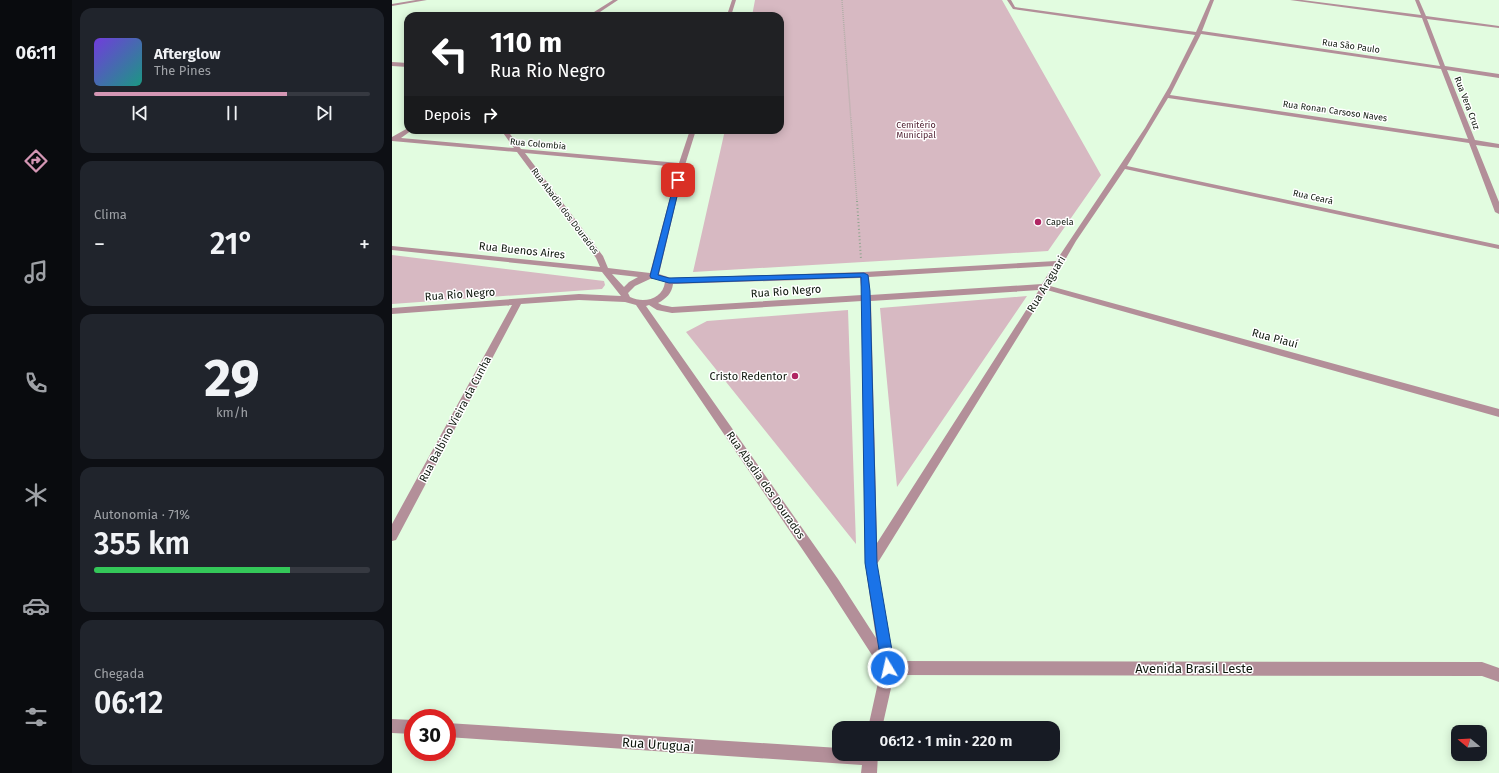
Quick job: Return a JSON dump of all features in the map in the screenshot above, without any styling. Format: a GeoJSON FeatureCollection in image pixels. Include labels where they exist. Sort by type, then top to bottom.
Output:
{"type":"FeatureCollection","features":[{"type":"Feature","properties":{"kind":"street"},"geometry":{"type":"LineString","coordinates":[[392,5],[425,0]]}},
{"type":"Feature","properties":{"kind":"street"},"geometry":{"type":"LineString","coordinates":[[598,12],[616,0]]}},
{"type":"Feature","properties":{"kind":"street"},"geometry":{"type":"LineString","coordinates":[[731,12],[734,0]]}},
{"type":"Feature","properties":{"kind":"street","name":"Rua São Paulo"},"geometry":{"type":"LineString","coordinates":[[1009,0],[1013,8],[1499,76]]}},
{"type":"Feature","properties":{"kind":"street","name":"Rua Araguari"},"geometry":{"type":"LineString","coordinates":[[871,563],[1045,287],[1057,264],[1123,167],[1168,96],[1199,33],[1212,0]]}},
{"type":"Feature","properties":{"kind":"street"},"geometry":{"type":"LineString","coordinates":[[1292,0],[1499,27]]}},
{"type":"Feature","properties":{"kind":"street","name":"Rua Vera Cruz"},"geometry":{"type":"LineString","coordinates":[[1417,0],[1499,212]]}},
{"type":"Feature","properties":{"kind":"street"},"geometry":{"type":"LineString","coordinates":[[405,2],[414,12]]}},
{"type":"Feature","properties":{"kind":"street"},"geometry":{"type":"LineString","coordinates":[[392,64],[404,65]]}},
{"type":"Feature","properties":{"kind":"street","name":"Rua Ronan Carsoso Naves"},"geometry":{"type":"LineString","coordinates":[[1168,96],[1499,146]]}},
{"type":"Feature","properties":{"kind":"street"},"geometry":{"type":"LineString","coordinates":[[393,139],[404,133]]}},
{"type":"Feature","properties":{"kind":"street","name":"Rua Abadia dos Dourados"},"geometry":{"type":"LineString","coordinates":[[507,134],[600,258],[605,270],[625,296]]}},
{"type":"Feature","properties":{"kind":"street"},"geometry":{"type":"LineString","coordinates":[[625,296],[628,287],[634,281],[651,276],[692,134]]}},
{"type":"Feature","properties":{"kind":"street","name":"Rua Colombia"},"geometry":{"type":"LineString","coordinates":[[393,139],[682,165]]}},
{"type":"Feature","properties":{"kind":"street","name":"Rua Ceará"},"geometry":{"type":"LineString","coordinates":[[1123,167],[1499,247]]}},
{"type":"Feature","properties":{"kind":"street","name":"Rua Buenos Aires"},"geometry":{"type":"LineString","coordinates":[[392,248],[605,270],[651,276],[669,281]]}},
{"type":"Feature","properties":{"kind":"street","name":"Rua Rio Negro"},"geometry":{"type":"LineString","coordinates":[[669,281],[864,275],[1057,264]]}},
{"type":"Feature","properties":{"kind":"street"},"geometry":{"type":"LineString","coordinates":[[864,275],[866,298],[871,563],[888,668],[877,721]]}},
{"type":"Feature","properties":{"kind":"street"},"geometry":{"type":"LineString","coordinates":[[646,303],[660,298],[667,292],[670,286],[669,281]]}},
{"type":"Feature","properties":{"kind":"street","name":"Rua Rio Negro"},"geometry":{"type":"LineString","coordinates":[[392,311],[579,297],[625,296],[632,303],[646,303],[672,310],[1045,287]]}},
{"type":"Feature","properties":{"kind":"street","name":"Rua Piauí"},"geometry":{"type":"LineString","coordinates":[[1045,287],[1499,413]]}},
{"type":"Feature","properties":{"kind":"street","name":"Rua Balbino Vieira da Cunha"},"geometry":{"type":"LineString","coordinates":[[392,536],[518,302]]}},
{"type":"Feature","properties":{"kind":"street","name":"Rua Abadia dos Dourados"},"geometry":{"type":"LineString","coordinates":[[646,303],[888,668]]}},
{"type":"Feature","properties":{"kind":"street","name":"Avenida Brasil Leste"},"geometry":{"type":"LineString","coordinates":[[888,668],[1482,669],[1499,675]]}},
{"type":"Feature","properties":{"kind":"street"},"geometry":{"type":"LineString","coordinates":[[392,726],[404,727]]}},
{"type":"Feature","properties":{"kind":"street","name":"Rua Uruguai"},"geometry":{"type":"LineString","coordinates":[[456,731],[869,762]]}},
{"type":"Feature","properties":{"kind":"path"},"geometry":{"type":"LineString","coordinates":[[842,0],[861,262],[864,275]]}},
{"type":"Feature","properties":{"kind":"green space","name":"Cemitério Municipal"},"geometry":{"type":"Polygon","coordinates":[[[755,0],[1002,0],[1101,175],[1048,251],[693,272],[724,134],[784,134],[784,12],[753,12],[755,0]]]}},
{"type":"Feature","properties":{"kind":"green space"},"geometry":{"type":"Polygon","coordinates":[[[392,255],[604,281],[605,285],[602,289],[392,304],[392,255]]]}},
{"type":"Feature","properties":{"kind":"green space"},"geometry":{"type":"Polygon","coordinates":[[[1027,296],[897,487],[880,308],[1027,296]]]}},
{"type":"Feature","properties":{"kind":"green space"},"geometry":{"type":"Polygon","coordinates":[[[848,310],[856,544],[686,332],[707,321],[848,310]]]}},
{"type":"Feature","properties":{"kind":"place","name":"Capela"},"geometry":{"type":"Point","coordinates":[1038,222]}},
{"type":"Feature","properties":{"kind":"place","name":"Cristo Redentor"},"geometry":{"type":"Point","coordinates":[795,376]}},
{"type":"Feature","properties":{"kind":"route"},"geometry":{"type":"LineString","coordinates":[[678,180],[654,276],[662,277],[669,281],[678,281],[864,275],[866,291],[871,563],[888,668]]}}]}
